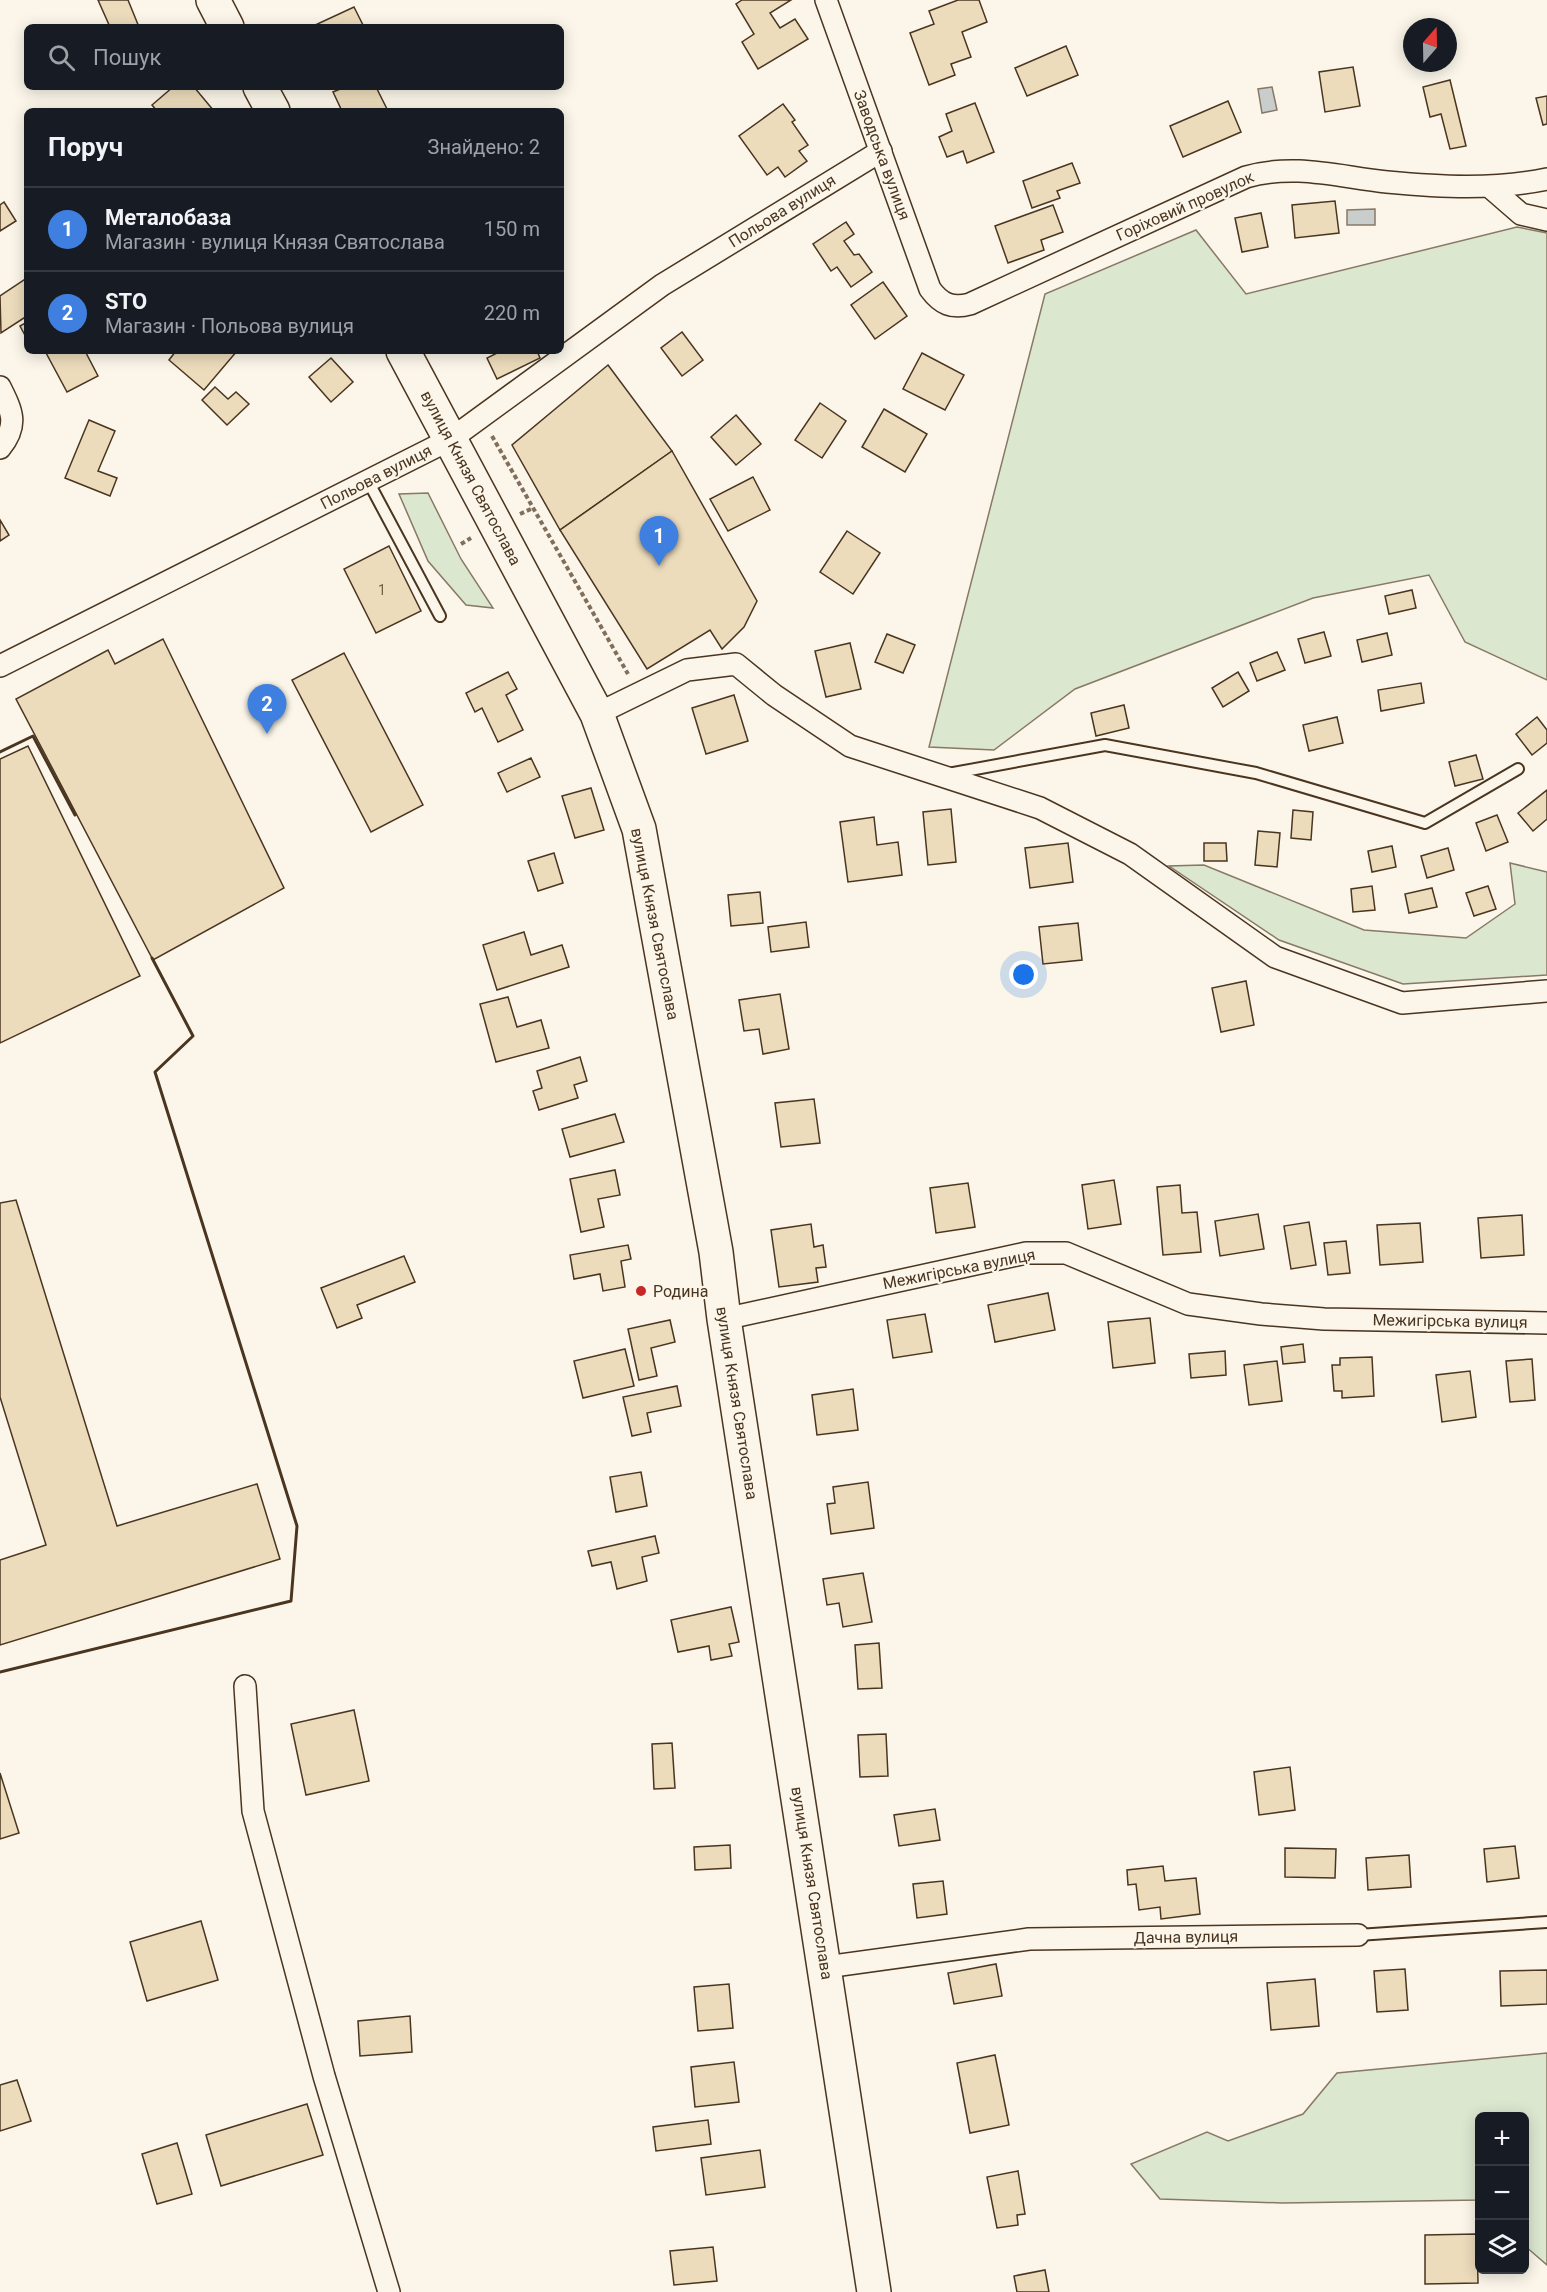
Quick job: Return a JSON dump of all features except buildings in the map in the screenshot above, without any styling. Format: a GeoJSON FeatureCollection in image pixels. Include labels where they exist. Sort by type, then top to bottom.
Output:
{"type":"FeatureCollection","features":[{"type":"Feature","properties":{"kind":"main road"},"geometry":{"type":"LineString","coordinates":[[213,0],[225,24]]}},
{"type":"Feature","properties":{"kind":"main road"},"geometry":{"type":"LineString","coordinates":[[262,90],[271,108]]}},
{"type":"Feature","properties":{"kind":"main road","name":"вулиця Князя Святослава"},"geometry":{"type":"LineString","coordinates":[[405,354],[451,439],[494,526],[597,714],[639,829],[716,1252],[724,1319],[826,1967],[874,2292]]}},
{"type":"Feature","properties":{"kind":"street","name":"Заводська вулиця"},"geometry":{"type":"LineString","coordinates":[[826,0],[930,289],[945,304]]}},
{"type":"Feature","properties":{"kind":"street","name":"Польова вулиця"},"geometry":{"type":"LineString","coordinates":[[0,666],[451,439],[662,285],[881,151]]}},
{"type":"Feature","properties":{"kind":"street","name":"Горіховий провулок"},"geometry":{"type":"LineString","coordinates":[[945,304],[957,307],[970,304],[1235,182],[1263,172],[1324,171],[1385,182],[1491,188],[1547,179]]}},
{"type":"Feature","properties":{"kind":"street"},"geometry":{"type":"LineString","coordinates":[[1491,188],[1521,214],[1547,220]]}},
{"type":"Feature","properties":{"kind":"street"},"geometry":{"type":"LineString","coordinates":[[0,387],[13,412],[9,436],[0,448]]}},
{"type":"Feature","properties":{"kind":"street"},"geometry":{"type":"LineString","coordinates":[[597,714],[687,669],[736,664],[774,694],[850,746],[1050,813],[1130,854],[1275,957],[1402,1003],[1547,991]]}},
{"type":"Feature","properties":{"kind":"street","name":"Межигірська вулиця"},"geometry":{"type":"LineString","coordinates":[[724,1319],[993,1260],[1036,1253],[1066,1253],[1188,1304],[1261,1314],[1324,1319],[1547,1323]]}},
{"type":"Feature","properties":{"kind":"street"},"geometry":{"type":"LineString","coordinates":[[245,1686],[253,1811],[324,2076],[389,2292]]}},
{"type":"Feature","properties":{"kind":"street","name":"Дачна вулиця"},"geometry":{"type":"LineString","coordinates":[[826,1967],[1029,1939],[1358,1935]]}},
{"type":"Feature","properties":{"kind":"lane"},"geometry":{"type":"LineString","coordinates":[[368,481],[440,616]]}},
{"type":"Feature","properties":{"kind":"lane"},"geometry":{"type":"LineString","coordinates":[[942,775],[1105,745],[1256,773],[1425,823],[1518,769]]}},
{"type":"Feature","properties":{"kind":"lane","name":"Дачна вулиця"},"geometry":{"type":"LineString","coordinates":[[1358,1935],[1547,1922]]}},
{"type":"Feature","properties":{"kind":"path"},"geometry":{"type":"LineString","coordinates":[[482,417],[639,693]]}},
{"type":"Feature","properties":{"kind":"green space"},"geometry":{"type":"Polygon","coordinates":[[[1517,227],[1547,233],[1547,680],[1465,642],[1429,575],[1313,598],[1075,689],[994,750],[929,747],[1045,294],[1196,230],[1246,294],[1517,227]]]}},
{"type":"Feature","properties":{"kind":"green space"},"geometry":{"type":"Polygon","coordinates":[[[428,493],[461,559],[493,608],[466,605],[428,561],[399,494],[428,493]]]}},
{"type":"Feature","properties":{"kind":"green space"},"geometry":{"type":"Polygon","coordinates":[[[1510,863],[1547,872],[1547,975],[1403,984],[1279,940],[1169,866],[1204,865],[1364,930],[1466,938],[1515,904],[1510,863]]]}},
{"type":"Feature","properties":{"kind":"green space"},"geometry":{"type":"Polygon","coordinates":[[[1547,2053],[1547,2265],[1529,2249],[1529,2112],[1475,2112],[1475,2200],[1282,2203],[1160,2199],[1131,2164],[1207,2132],[1228,2141],[1303,2114],[1337,2073],[1547,2053]]]}},
{"type":"Feature","properties":{"kind":"shaded area"},"geometry":{"type":"Polygon","coordinates":[[[1272,87],[1277,110],[1262,113],[1258,89],[1272,87]]]}},
{"type":"Feature","properties":{"kind":"shaded area"},"geometry":{"type":"Polygon","coordinates":[[[1375,209],[1375,225],[1347,225],[1347,210],[1375,209]]]}},
{"type":"Feature","properties":{"kind":"wall"},"geometry":{"type":"LineString","coordinates":[[0,752],[33,736],[75,815]]}},
{"type":"Feature","properties":{"kind":"wall"},"geometry":{"type":"LineString","coordinates":[[0,1672],[291,1601],[297,1526],[155,1072],[193,1036],[152,958]]}},
{"type":"Feature","properties":{"kind":"place","name":"Металобаза"},"geometry":{"type":"Point","coordinates":[659,566]}},
{"type":"Feature","properties":{"kind":"place","name":"STO"},"geometry":{"type":"Point","coordinates":[267,734]}},
{"type":"Feature","properties":{"kind":"place","name":"Родина"},"geometry":{"type":"Point","coordinates":[641,1291]}}]}
